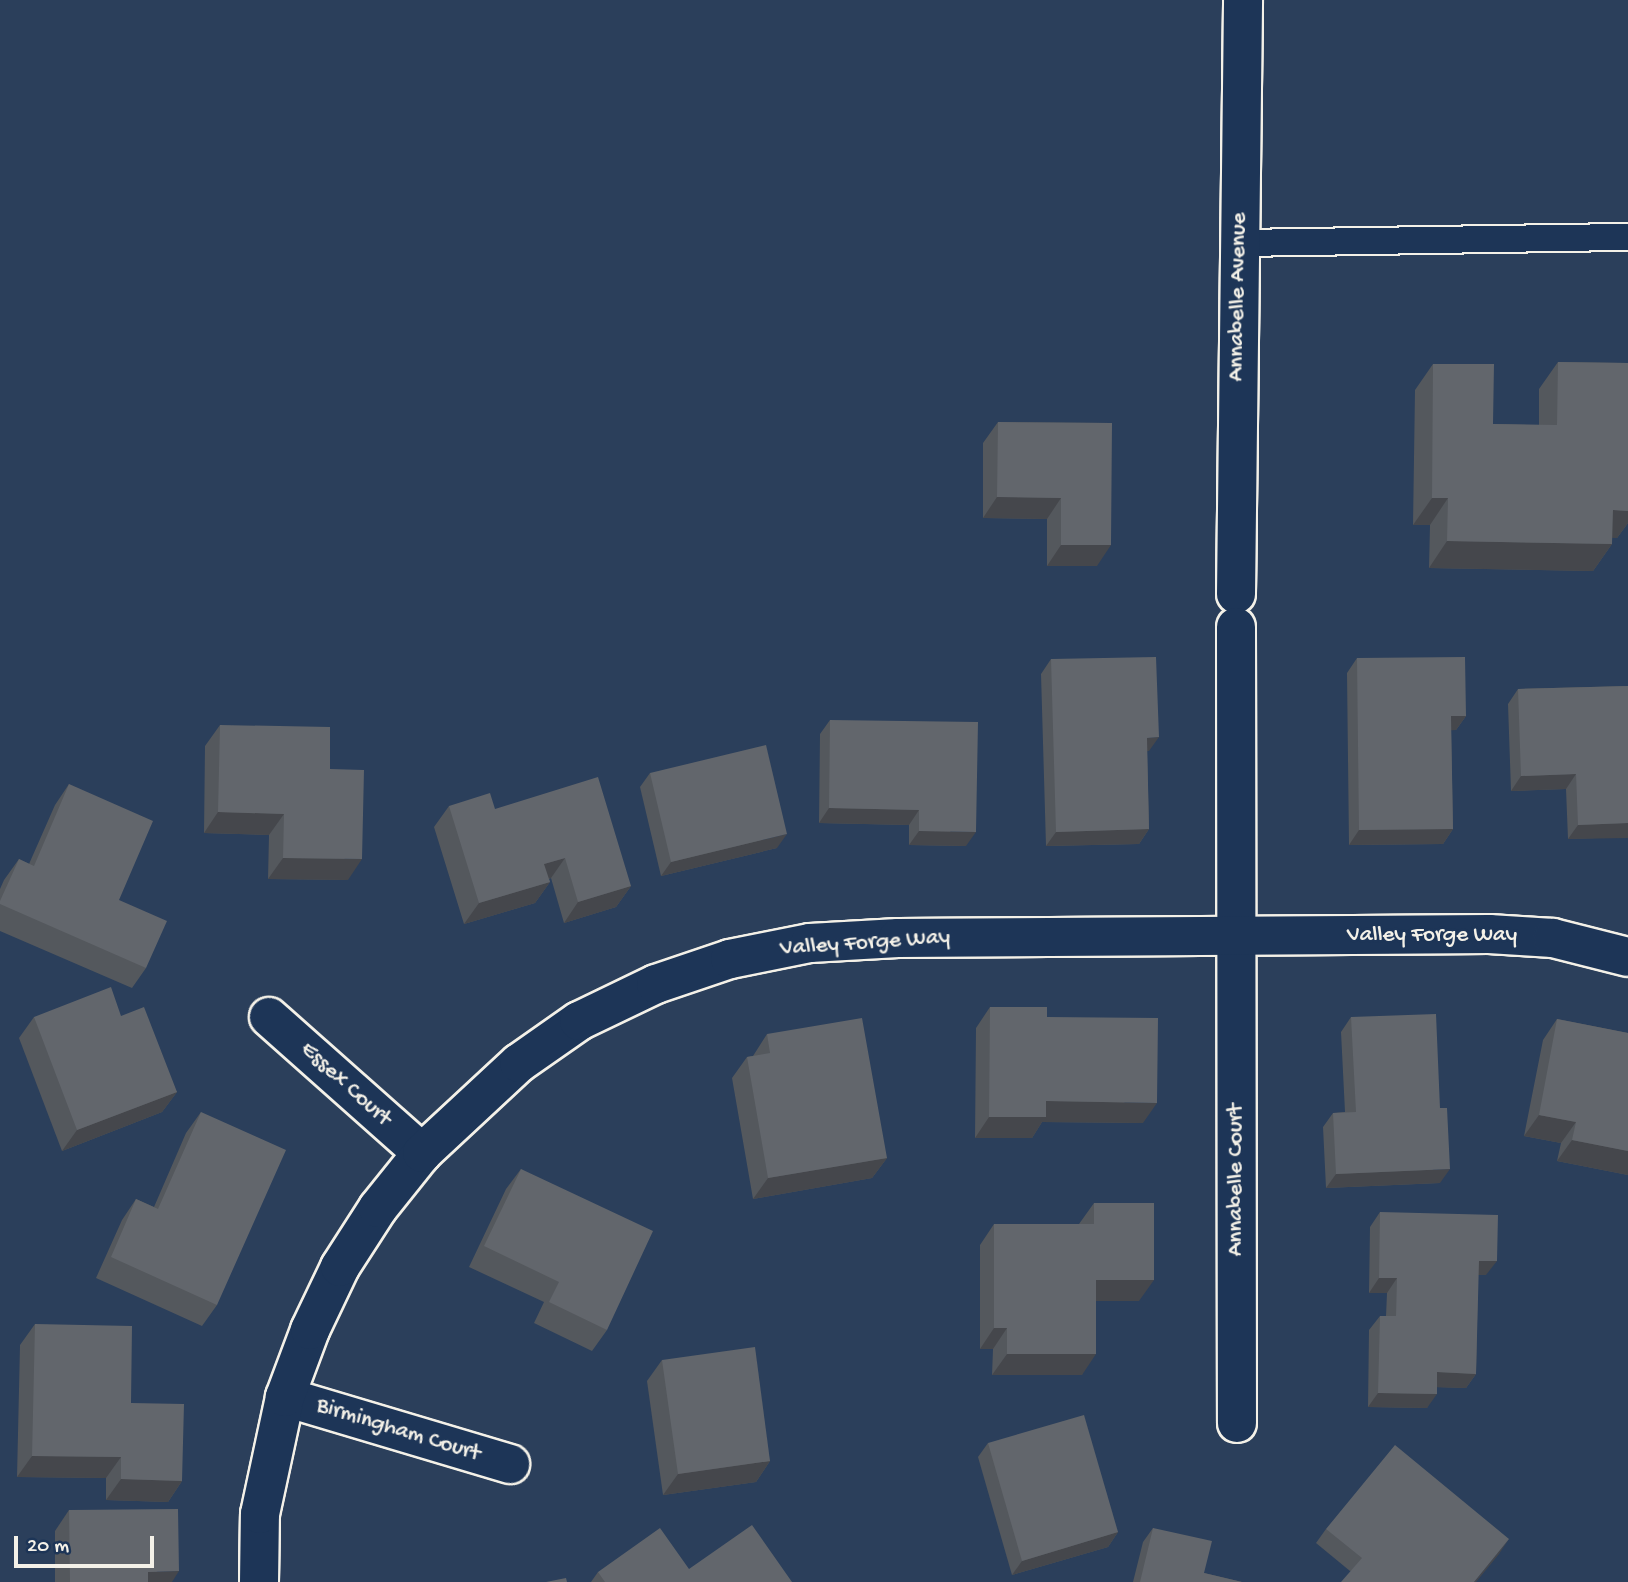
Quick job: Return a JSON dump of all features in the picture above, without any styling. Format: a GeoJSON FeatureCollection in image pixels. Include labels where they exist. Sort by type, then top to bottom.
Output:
{"type":"FeatureCollection","features":[{"type":"Feature","properties":{"kind":"street","name":"Annabelle Avenue"},"geometry":{"type":"LineString","coordinates":[[1236,936],[1236,611],[1243,0]]}},
{"type":"Feature","properties":{"kind":"street","name":"Valley Forge Way"},"geometry":{"type":"LineString","coordinates":[[259,1582],[260,1514],[285,1397],[310,1330],[340,1267],[378,1208],[422,1153],[508,1072],[579,1021],[656,984],[730,958],[810,943],[898,938],[1489,934],[1553,938],[1628,957]]}},
{"type":"Feature","properties":{"kind":"street","name":"Annabelle Court"},"geometry":{"type":"LineString","coordinates":[[1236,936],[1237,1423]]}},
{"type":"Feature","properties":{"kind":"street","name":"Essex Court"},"geometry":{"type":"LineString","coordinates":[[269,1017],[422,1153]]}},
{"type":"Feature","properties":{"kind":"street","name":"Birmingham Court"},"geometry":{"type":"LineString","coordinates":[[285,1397],[510,1464]]}},
{"type":"Feature","properties":{"kind":"lane"},"geometry":{"type":"LineString","coordinates":[[1240,243],[1628,237]]}},
{"type":"Feature","properties":{"kind":"building"},"geometry":{"type":"Polygon","coordinates":[[[1558,362],[1628,363],[1628,511],[1613,510],[1612,544],[1447,541],[1448,498],[1432,498],[1433,364],[1494,364],[1493,424],[1557,425],[1558,362]]]}},
{"type":"Feature","properties":{"kind":"building"},"geometry":{"type":"Polygon","coordinates":[[[998,422],[1112,423],[1111,545],[1061,545],[1061,498],[997,497],[998,422]]]}},
{"type":"Feature","properties":{"kind":"building"},"geometry":{"type":"Polygon","coordinates":[[[1156,657],[1159,737],[1147,738],[1149,829],[1056,832],[1051,659],[1156,657]]]}},
{"type":"Feature","properties":{"kind":"building"},"geometry":{"type":"Polygon","coordinates":[[[1465,657],[1466,716],[1451,716],[1453,829],[1359,830],[1357,658],[1465,657]]]}},
{"type":"Feature","properties":{"kind":"building"},"geometry":{"type":"Polygon","coordinates":[[[1628,686],[1628,823],[1578,825],[1576,774],[1521,776],[1518,689],[1628,686]]]}},
{"type":"Feature","properties":{"kind":"building"},"geometry":{"type":"Polygon","coordinates":[[[830,720],[978,722],[976,832],[919,831],[919,810],[829,808],[830,720]]]}},
{"type":"Feature","properties":{"kind":"building"},"geometry":{"type":"Polygon","coordinates":[[[220,725],[330,727],[330,769],[364,770],[362,859],[283,858],[284,814],[218,812],[220,725]]]}},
{"type":"Feature","properties":{"kind":"building"},"geometry":{"type":"Polygon","coordinates":[[[766,745],[787,834],[671,862],[650,773],[766,745]]]}},
{"type":"Feature","properties":{"kind":"building"},"geometry":{"type":"Polygon","coordinates":[[[598,777],[631,886],[578,902],[565,858],[544,864],[550,882],[479,903],[449,806],[490,793],[495,809],[598,777]]]}},
{"type":"Feature","properties":{"kind":"building"},"geometry":{"type":"Polygon","coordinates":[[[69,784],[153,821],[119,900],[167,921],[146,968],[0,904],[19,859],[34,866],[69,784]]]}},
{"type":"Feature","properties":{"kind":"building"},"geometry":{"type":"Polygon","coordinates":[[[111,987],[121,1016],[144,1007],[177,1092],[77,1130],[34,1017],[111,987]]]}},
{"type":"Feature","properties":{"kind":"building"},"geometry":{"type":"Polygon","coordinates":[[[990,1007],[1047,1007],[1047,1017],[1158,1018],[1157,1103],[1046,1101],[1046,1117],[989,1117],[990,1007]]]}},
{"type":"Feature","properties":{"kind":"building"},"geometry":{"type":"Polygon","coordinates":[[[1436,1014],[1440,1108],[1447,1108],[1450,1169],[1336,1174],[1333,1113],[1356,1112],[1351,1017],[1436,1014]]]}},
{"type":"Feature","properties":{"kind":"building"},"geometry":{"type":"Polygon","coordinates":[[[862,1018],[887,1158],[768,1178],[747,1057],[770,1053],[767,1034],[862,1018]]]}},
{"type":"Feature","properties":{"kind":"building"},"geometry":{"type":"Polygon","coordinates":[[[1557,1019],[1628,1033],[1628,1151],[1572,1140],[1576,1122],[1539,1115],[1557,1019]]]}},
{"type":"Feature","properties":{"kind":"building"},"geometry":{"type":"Polygon","coordinates":[[[201,1112],[286,1150],[217,1305],[111,1257],[136,1199],[158,1209],[201,1112]]]}},
{"type":"Feature","properties":{"kind":"building"},"geometry":{"type":"Polygon","coordinates":[[[521,1169],[653,1231],[607,1330],[549,1302],[559,1282],[484,1246],[521,1169]]]}},
{"type":"Feature","properties":{"kind":"building"},"geometry":{"type":"Polygon","coordinates":[[[1094,1203],[1154,1203],[1154,1280],[1096,1280],[1096,1354],[1007,1354],[1007,1328],[994,1328],[994,1224],[1094,1224],[1094,1203]]]}},
{"type":"Feature","properties":{"kind":"building"},"geometry":{"type":"Polygon","coordinates":[[[1380,1212],[1498,1215],[1497,1261],[1479,1261],[1476,1374],[1437,1372],[1437,1394],[1378,1393],[1380,1316],[1396,1316],[1397,1278],[1379,1278],[1380,1212]]]}},
{"type":"Feature","properties":{"kind":"building"},"geometry":{"type":"Polygon","coordinates":[[[35,1324],[132,1326],[131,1403],[184,1404],[182,1481],[121,1479],[121,1457],[32,1456],[35,1324]]]}},
{"type":"Feature","properties":{"kind":"building"},"geometry":{"type":"Polygon","coordinates":[[[755,1347],[770,1461],[678,1474],[662,1360],[755,1347]]]}},
{"type":"Feature","properties":{"kind":"building"},"geometry":{"type":"Polygon","coordinates":[[[1084,1415],[1118,1532],[1022,1561],[988,1443],[1084,1415]]]}},
{"type":"Feature","properties":{"kind":"building"},"geometry":{"type":"Polygon","coordinates":[[[1395,1445],[1509,1539],[1474,1582],[1341,1582],[1362,1558],[1326,1529],[1395,1445]]]}},
{"type":"Feature","properties":{"kind":"building"},"geometry":{"type":"Polygon","coordinates":[[[178,1509],[179,1571],[148,1572],[148,1582],[70,1582],[69,1510],[178,1509]]]}},
{"type":"Feature","properties":{"kind":"building"},"geometry":{"type":"Polygon","coordinates":[[[752,1525],[792,1582],[605,1582],[598,1572],[660,1528],[689,1569],[752,1525]]]}},
{"type":"Feature","properties":{"kind":"building"},"geometry":{"type":"Polygon","coordinates":[[[1153,1528],[1212,1541],[1204,1573],[1242,1582],[1140,1582],[1153,1528]]]}},
{"type":"Feature","properties":{"kind":"building"},"geometry":{"type":"Polygon","coordinates":[[[566,1578],[567,1582],[546,1582],[566,1578]]]}}]}
